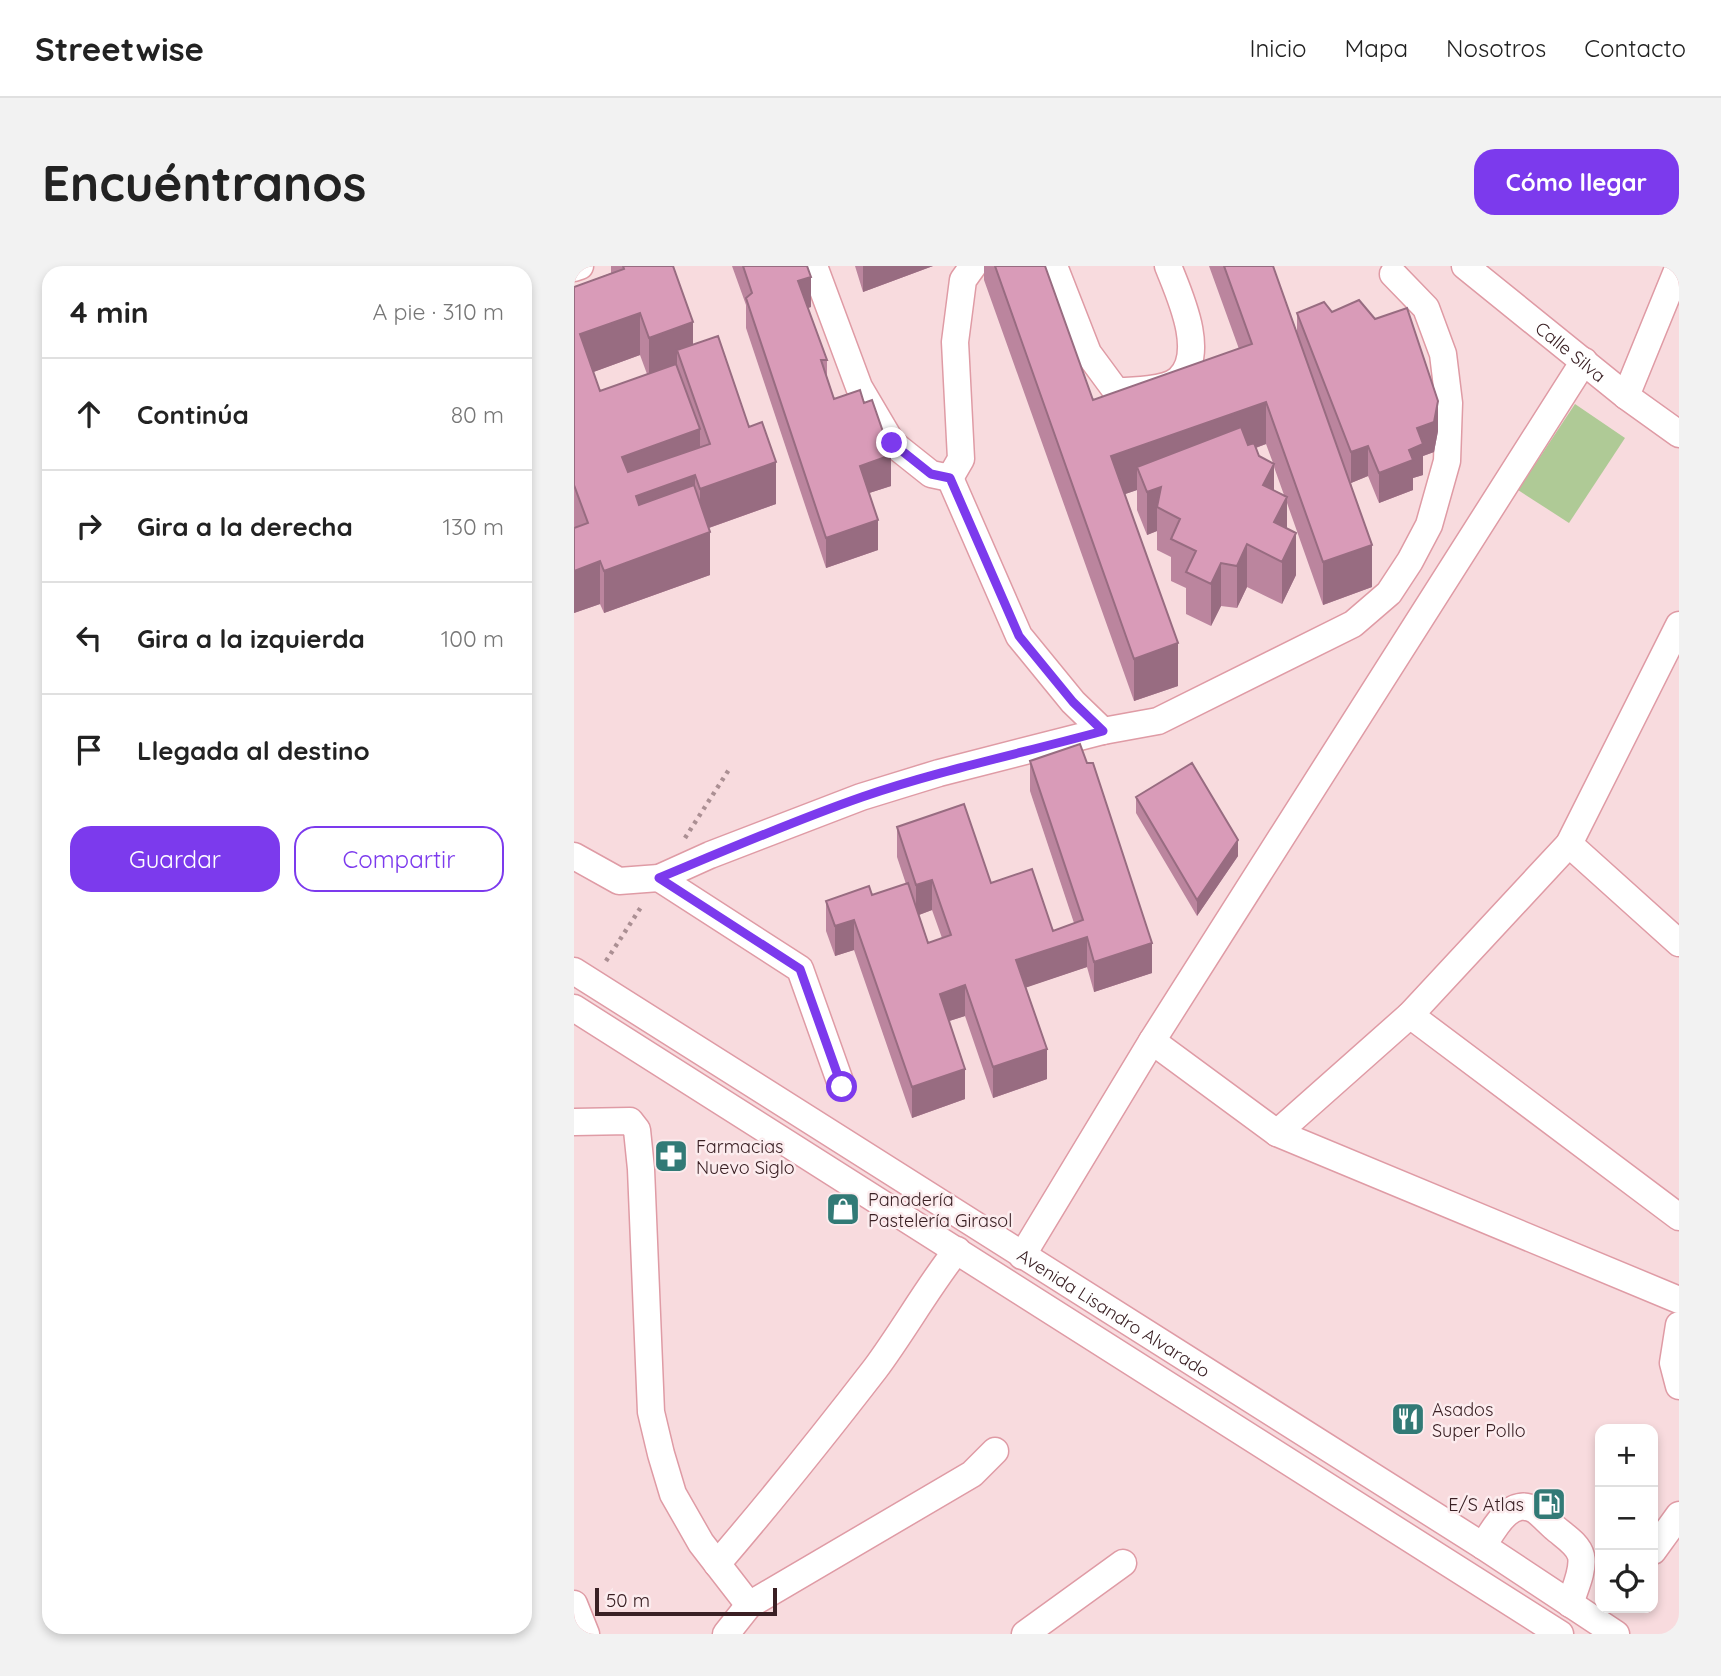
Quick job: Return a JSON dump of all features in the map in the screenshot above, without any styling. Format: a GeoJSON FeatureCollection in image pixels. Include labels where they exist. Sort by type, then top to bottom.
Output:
{"type":"FeatureCollection","features":[{"type":"Feature","properties":{"kind":"street"},"geometry":{"type":"LineString","coordinates":[[574,268],[580,266]]}},
{"type":"Feature","properties":{"kind":"street"},"geometry":{"type":"LineString","coordinates":[[814,266],[859,387],[892,443],[931,474],[950,478]]}},
{"type":"Feature","properties":{"kind":"street"},"geometry":{"type":"LineString","coordinates":[[950,478],[961,459],[955,342],[963,280],[973,266]]}},
{"type":"Feature","properties":{"kind":"street"},"geometry":{"type":"LineString","coordinates":[[1054,266],[1088,354],[1116,391],[1141,392],[1178,380],[1190,362],[1189,320],[1168,266]]}},
{"type":"Feature","properties":{"kind":"street","name":"Calle Silva"},"geometry":{"type":"LineString","coordinates":[[1465,266],[1626,396],[1679,434]]}},
{"type":"Feature","properties":{"kind":"street"},"geometry":{"type":"LineString","coordinates":[[1626,396],[1679,266]]}},
{"type":"Feature","properties":{"kind":"street"},"geometry":{"type":"LineString","coordinates":[[574,856],[619,881],[659,878],[710,855],[861,797],[939,773],[1103,731],[1158,721],[1353,624],[1389,593],[1410,561],[1429,525],[1447,461],[1449,403],[1443,354],[1426,307],[1393,274]]}},
{"type":"Feature","properties":{"kind":"street"},"geometry":{"type":"LineString","coordinates":[[1021,1256],[1152,1041],[1584,361]]}},
{"type":"Feature","properties":{"kind":"street"},"geometry":{"type":"LineString","coordinates":[[950,478],[1019,636],[1073,702],[1103,731]]}},
{"type":"Feature","properties":{"kind":"street"},"geometry":{"type":"LineString","coordinates":[[1278,1133],[1410,1015],[1569,844],[1679,625]]}},
{"type":"Feature","properties":{"kind":"street"},"geometry":{"type":"LineString","coordinates":[[1569,844],[1675,930]]}},
{"type":"Feature","properties":{"kind":"street"},"geometry":{"type":"LineString","coordinates":[[659,878],[800,969],[842,1087]]}},
{"type":"Feature","properties":{"kind":"street","name":"Avenida Lisandro Alvarado"},"geometry":{"type":"LineString","coordinates":[[578,981],[1483,1546],[1570,1604],[1609,1622]]}},
{"type":"Feature","properties":{"kind":"street","name":"Avenida Lisandro Alvarado"},"geometry":{"type":"LineString","coordinates":[[574,1007],[1560,1634]]}},
{"type":"Feature","properties":{"kind":"street"},"geometry":{"type":"LineString","coordinates":[[1410,1015],[1679,1217]]}},
{"type":"Feature","properties":{"kind":"street"},"geometry":{"type":"LineString","coordinates":[[1152,1041],[1278,1133],[1679,1300]]}},
{"type":"Feature","properties":{"kind":"street"},"geometry":{"type":"LineString","coordinates":[[574,1122],[630,1121],[637,1130],[651,1412],[673,1494],[701,1543],[749,1605]]}},
{"type":"Feature","properties":{"kind":"street"},"geometry":{"type":"LineString","coordinates":[[717,1564],[773,1500],[877,1366],[930,1284],[957,1251]]}},
{"type":"Feature","properties":{"kind":"street"},"geometry":{"type":"LineString","coordinates":[[1679,1325],[1673,1363],[1679,1385]]}},
{"type":"Feature","properties":{"kind":"street"},"geometry":{"type":"LineString","coordinates":[[726,1634],[749,1605],[972,1474],[995,1451]]}},
{"type":"Feature","properties":{"kind":"street"},"geometry":{"type":"LineString","coordinates":[[1483,1546],[1500,1519],[1510,1510],[1520,1506],[1534,1509],[1575,1545],[1580,1554],[1581,1567],[1570,1604]]}},
{"type":"Feature","properties":{"kind":"street"},"geometry":{"type":"LineString","coordinates":[[1654,1550],[1679,1515]]}},
{"type":"Feature","properties":{"kind":"street"},"geometry":{"type":"LineString","coordinates":[[1025,1634],[1123,1563]]}},
{"type":"Feature","properties":{"kind":"street"},"geometry":{"type":"LineString","coordinates":[[574,1604],[586,1634]]}},
{"type":"Feature","properties":{"kind":"green space"},"geometry":{"type":"Polygon","coordinates":[[[1575,404],[1625,438],[1569,523],[1518,490],[1575,404]]]}},
{"type":"Feature","properties":{"kind":"building"},"geometry":{"type":"Polygon","coordinates":[[[623,266],[673,266],[693,322],[649,338],[640,313],[580,334],[600,391],[676,364],[700,429],[622,457],[628,472],[710,444],[677,350],[718,336],[749,427],[762,422],[776,462],[700,489],[695,475],[636,496],[639,505],[694,485],[710,532],[604,571],[600,561],[574,571],[574,528],[588,523],[574,485],[574,287],[624,269],[623,266]]]}},
{"type":"Feature","properties":{"kind":"building"},"geometry":{"type":"Polygon","coordinates":[[[743,266],[807,266],[811,277],[798,281],[827,360],[821,360],[834,399],[860,390],[864,403],[872,400],[891,455],[860,466],[878,520],[826,538],[746,298],[752,293],[743,266]]]}},
{"type":"Feature","properties":{"kind":"building"},"geometry":{"type":"Polygon","coordinates":[[[995,266],[1045,266],[1093,400],[1252,344],[1224,266],[1273,266],[1372,545],[1323,562],[1266,402],[1111,456],[1178,643],[1134,659],[995,266]]]}},
{"type":"Feature","properties":{"kind":"building"},"geometry":{"type":"Polygon","coordinates":[[[1359,300],[1375,319],[1407,308],[1438,401],[1434,422],[1417,428],[1423,444],[1409,450],[1413,460],[1379,473],[1368,446],[1351,452],[1297,313],[1324,302],[1332,312],[1359,300]]]}},
{"type":"Feature","properties":{"kind":"building"},"geometry":{"type":"Polygon","coordinates":[[[1241,427],[1248,445],[1254,443],[1259,456],[1274,464],[1263,485],[1287,497],[1274,522],[1296,533],[1282,562],[1247,544],[1237,566],[1221,563],[1211,584],[1186,572],[1196,551],[1171,539],[1180,519],[1157,507],[1161,487],[1147,492],[1137,467],[1241,427]]]}},
{"type":"Feature","properties":{"kind":"building"},"geometry":{"type":"Polygon","coordinates":[[[1080,744],[1087,763],[1093,763],[1152,943],[1094,962],[1087,937],[1016,960],[1047,1049],[993,1067],[965,985],[940,994],[965,1069],[912,1087],[854,920],[835,926],[826,901],[869,886],[872,895],[908,883],[928,943],[951,935],[932,880],[916,885],[897,827],[964,804],[991,883],[1032,869],[1053,931],[1083,920],[1030,761],[1080,744]]]}},
{"type":"Feature","properties":{"kind":"building"},"geometry":{"type":"Polygon","coordinates":[[[1192,763],[1238,840],[1197,900],[1136,797],[1192,763]]]}},
{"type":"Feature","properties":{"kind":"place","name":"Farmacias Nuevo Siglo"},"geometry":{"type":"Point","coordinates":[671,1156]}},
{"type":"Feature","properties":{"kind":"place","name":"Panadería Pastelería Girasol"},"geometry":{"type":"Point","coordinates":[843,1209]}},
{"type":"Feature","properties":{"kind":"place","name":"Asados Super Pollo"},"geometry":{"type":"Point","coordinates":[1408,1419]}},
{"type":"Feature","properties":{"kind":"place","name":"E/S Atlas"},"geometry":{"type":"Point","coordinates":[1549,1504]}},
{"type":"Feature","properties":{"kind":"route"},"geometry":{"type":"LineString","coordinates":[[842,1087],[800,969],[659,878],[710,855],[861,797],[939,773],[1103,731],[1073,702],[1019,636],[950,478],[931,474],[892,443]]}}]}
